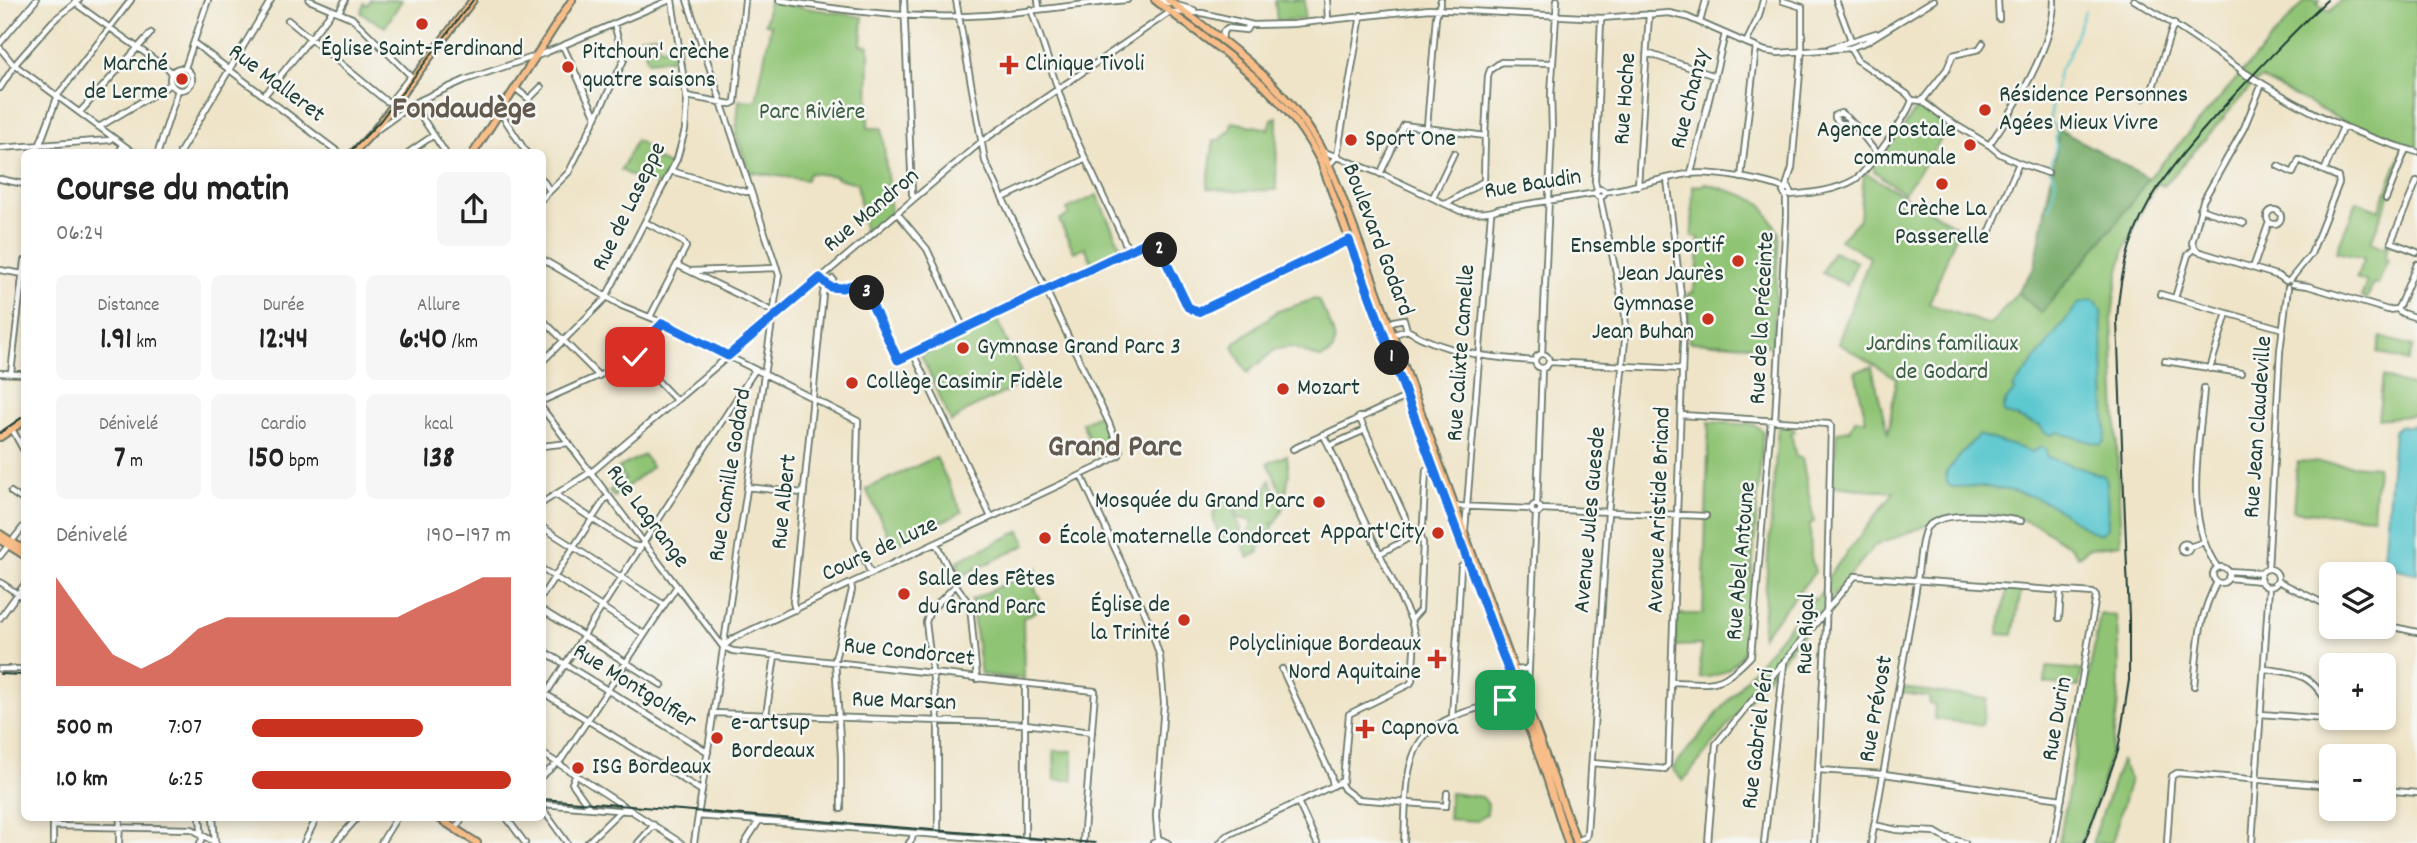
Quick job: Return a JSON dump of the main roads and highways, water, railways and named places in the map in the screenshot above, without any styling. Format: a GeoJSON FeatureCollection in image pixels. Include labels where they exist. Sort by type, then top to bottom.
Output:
{"type":"FeatureCollection","features":[{"type":"Feature","properties":{"kind":"main road"},"geometry":{"type":"LineString","coordinates":[[357,149],[373,132],[407,88],[412,77],[473,0]]}},
{"type":"Feature","properties":{"kind":"main road"},"geometry":{"type":"LineString","coordinates":[[478,149],[572,0]]}},
{"type":"Feature","properties":{"kind":"main road","name":"Boulevard Godard"},"geometry":{"type":"LineString","coordinates":[[1157,0],[1255,76],[1292,114],[1321,162],[1513,683],[1577,842]]}},
{"type":"Feature","properties":{"kind":"main road","name":"Boulevard Godard"},"geometry":{"type":"LineString","coordinates":[[1169,1],[1278,90],[1305,123],[1329,165],[1514,670],[1567,843]]}},
{"type":"Feature","properties":{"kind":"main road"},"geometry":{"type":"LineString","coordinates":[[0,438],[21,423]]}},
{"type":"Feature","properties":{"kind":"main road"},"geometry":{"type":"LineString","coordinates":[[0,534],[21,552]]}},
{"type":"Feature","properties":{"kind":"main road"},"geometry":{"type":"LineString","coordinates":[[0,540],[21,548]]}},
{"type":"Feature","properties":{"kind":"main road"},"geometry":{"type":"LineString","coordinates":[[443,821],[476,843]]}},
{"type":"Feature","properties":{"kind":"water"},"geometry":{"type":"Polygon","coordinates":[[[2091,300],[2097,302],[2101,310],[2106,433],[2104,442],[2100,445],[2058,432],[2052,435],[2045,433],[2040,426],[2004,413],[2003,410],[2015,390],[2013,388],[2078,304],[2091,300]]]}},
{"type":"Feature","properties":{"kind":"water"},"geometry":{"type":"Polygon","coordinates":[[[2417,425],[2417,574],[2396,568],[2396,562],[2384,560],[2394,431],[2398,427],[2417,425]]]}},
{"type":"Feature","properties":{"kind":"water"},"geometry":{"type":"Polygon","coordinates":[[[1978,435],[2033,452],[2040,447],[2046,449],[2047,457],[2104,476],[2107,483],[2108,528],[2102,533],[2091,531],[2052,505],[2015,492],[1951,487],[1947,483],[1946,472],[1978,435]]]}},
{"type":"Feature","properties":{"kind":"waterway"},"geometry":{"type":"LineString","coordinates":[[2050,209],[2056,180],[2049,167],[2057,144],[2055,139],[2058,128],[2049,123],[2059,71],[2068,57],[2085,11]]}},
{"type":"Feature","properties":{"kind":"tram line"},"geometry":{"type":"LineString","coordinates":[[353,149],[380,121],[473,0]]}},
{"type":"Feature","properties":{"kind":"tram line"},"geometry":{"type":"LineString","coordinates":[[2084,843],[2118,751],[2129,680],[2129,617],[2117,321],[2120,286],[2127,255],[2150,201],[2184,153],[2252,76],[2327,0]]}},
{"type":"Feature","properties":{"kind":"tram line"},"geometry":{"type":"LineString","coordinates":[[0,433],[21,418]]}},
{"type":"Feature","properties":{"kind":"tram line"},"geometry":{"type":"LineString","coordinates":[[0,674],[21,675]]}},
{"type":"Feature","properties":{"kind":"tram line"},"geometry":{"type":"LineString","coordinates":[[546,799],[1095,843]]}},
{"type":"Feature","properties":{"kind":"place","name":"Église Saint-Ferdinand"},"geometry":{"type":"Point","coordinates":[422,24]}},
{"type":"Feature","properties":{"kind":"place","name":"Clinique Tivoli"},"geometry":{"type":"Point","coordinates":[1009,65]}},
{"type":"Feature","properties":{"kind":"place","name":"Pitchoun' crèche quatre saisons"},"geometry":{"type":"Point","coordinates":[568,67]}},
{"type":"Feature","properties":{"kind":"place","name":"Marché de Lerme"},"geometry":{"type":"Point","coordinates":[182,79]}},
{"type":"Feature","properties":{"kind":"place","name":"Résidence Personnes Agées Mieux Vivre"},"geometry":{"type":"Point","coordinates":[1985,110]}},
{"type":"Feature","properties":{"kind":"place","name":"Sport One"},"geometry":{"type":"Point","coordinates":[1351,140]}},
{"type":"Feature","properties":{"kind":"place","name":"Agence postale communale"},"geometry":{"type":"Point","coordinates":[1970,145]}},
{"type":"Feature","properties":{"kind":"place","name":"Crèche La Passerelle"},"geometry":{"type":"Point","coordinates":[1942,184]}},
{"type":"Feature","properties":{"kind":"place","name":"Ensemble sportif Jean Jaurès"},"geometry":{"type":"Point","coordinates":[1738,261]}},
{"type":"Feature","properties":{"kind":"place","name":"Gymnase Jean Buhan"},"geometry":{"type":"Point","coordinates":[1708,319]}},
{"type":"Feature","properties":{"kind":"place","name":"Gymnase Grand Parc 3"},"geometry":{"type":"Point","coordinates":[963,348]}},
{"type":"Feature","properties":{"kind":"place","name":"Collège Casimir Fidèle"},"geometry":{"type":"Point","coordinates":[852,383]}},
{"type":"Feature","properties":{"kind":"place","name":"Mozart"},"geometry":{"type":"Point","coordinates":[1283,389]}},
{"type":"Feature","properties":{"kind":"place","name":"Mosquée du Grand Parc"},"geometry":{"type":"Point","coordinates":[1319,502]}},
{"type":"Feature","properties":{"kind":"place","name":"Appart'City"},"geometry":{"type":"Point","coordinates":[1438,533]}},
{"type":"Feature","properties":{"kind":"place","name":"École maternelle Condorcet"},"geometry":{"type":"Point","coordinates":[1045,538]}},
{"type":"Feature","properties":{"kind":"place","name":"Salle des Fêtes du Grand Parc"},"geometry":{"type":"Point","coordinates":[904,594]}},
{"type":"Feature","properties":{"kind":"place","name":"Église de la Trinité"},"geometry":{"type":"Point","coordinates":[1184,620]}},
{"type":"Feature","properties":{"kind":"place","name":"Polyclinique Bordeaux Nord Aquitaine"},"geometry":{"type":"Point","coordinates":[1437,659]}},
{"type":"Feature","properties":{"kind":"place","name":"Capnova"},"geometry":{"type":"Point","coordinates":[1365,729]}},
{"type":"Feature","properties":{"kind":"place","name":"e-artsup Bordeaux"},"geometry":{"type":"Point","coordinates":[717,738]}},
{"type":"Feature","properties":{"kind":"place","name":"ISG Bordeaux"},"geometry":{"type":"Point","coordinates":[578,768]}},
{"type":"Feature","properties":{"kind":"district","name":"Fondaudège"},"geometry":{"type":"Point","coordinates":[464,111]}},
{"type":"Feature","properties":{"kind":"district","name":"Grand Parc"},"geometry":{"type":"Point","coordinates":[1115,449]}},
{"type":"Feature","properties":{"kind":"park label","name":"Parc Rivière"},"geometry":{"type":"Point","coordinates":[812,113]}},
{"type":"Feature","properties":{"kind":"park label","name":"Jardins familiaux de Godard"},"geometry":{"type":"Point","coordinates":[1942,359]}}]}
